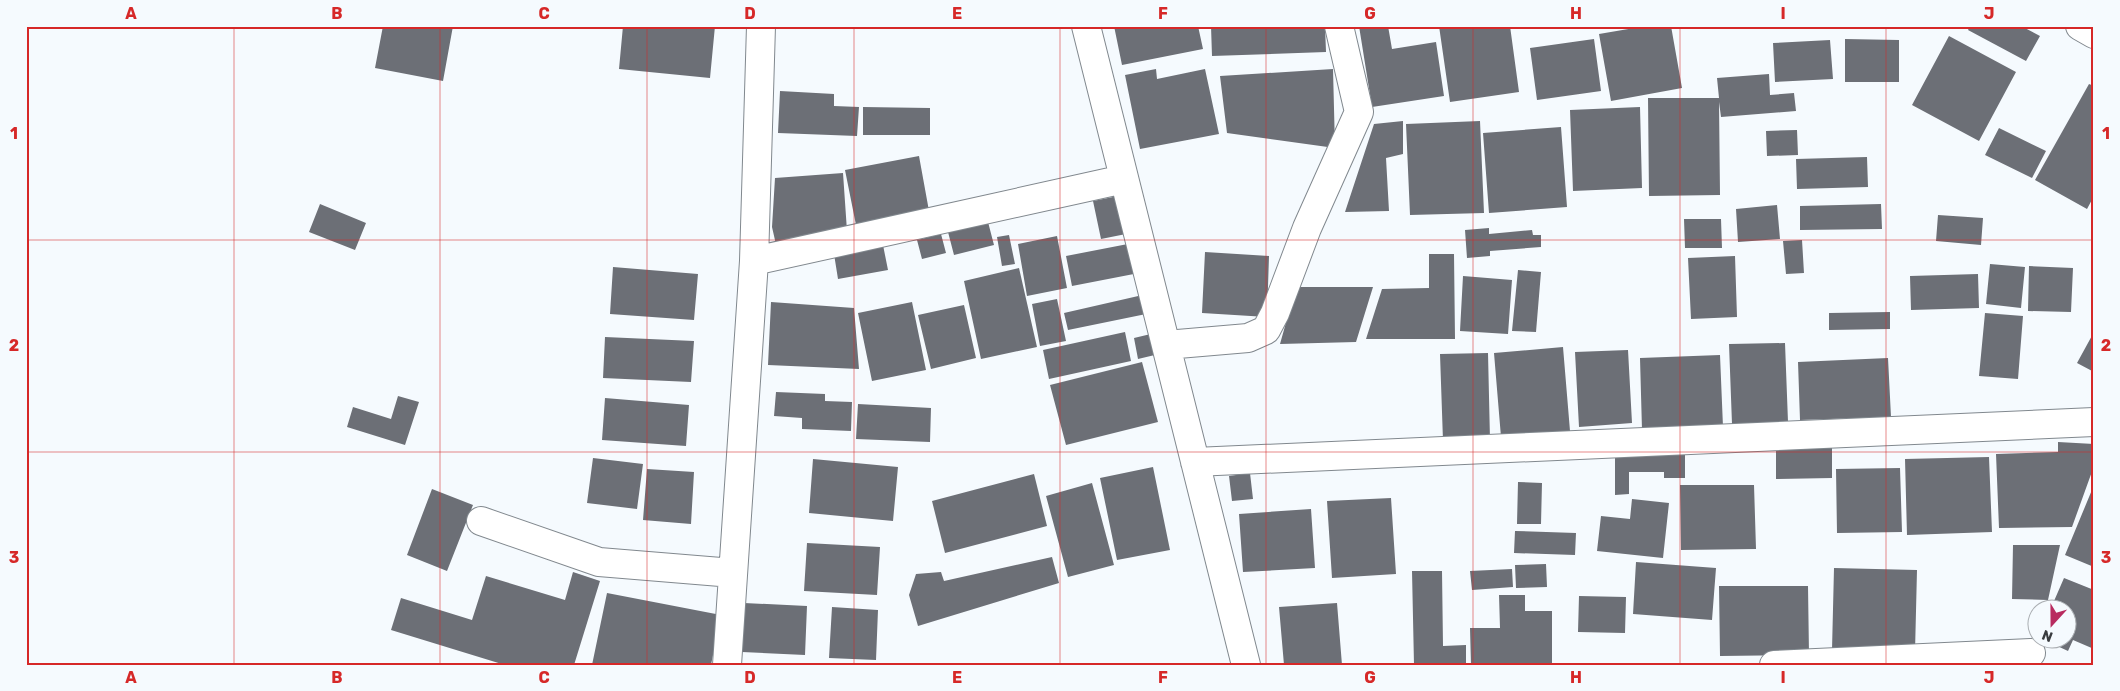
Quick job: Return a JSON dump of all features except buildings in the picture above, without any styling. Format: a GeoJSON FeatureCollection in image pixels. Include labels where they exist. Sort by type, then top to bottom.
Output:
{"type":"FeatureCollection","features":[{"type":"Feature","properties":{"kind":"street"},"geometry":{"type":"LineString","coordinates":[[727,665],[754,261],[761,26]]}},
{"type":"Feature","properties":{"kind":"street"},"geometry":{"type":"LineString","coordinates":[[1086,26],[1246,665]]}},
{"type":"Feature","properties":{"kind":"street"},"geometry":{"type":"LineString","coordinates":[[1166,345],[1248,338],[1266,330],[1307,228],[1358,112],[1339,26]]}},
{"type":"Feature","properties":{"kind":"street"},"geometry":{"type":"LineString","coordinates":[[2080,26],[2094,34]]}},
{"type":"Feature","properties":{"kind":"street"},"geometry":{"type":"LineString","coordinates":[[754,261],[1124,179]]}},
{"type":"Feature","properties":{"kind":"street"},"geometry":{"type":"LineString","coordinates":[[1195,462],[2094,422]]}},
{"type":"Feature","properties":{"kind":"street"},"geometry":{"type":"LineString","coordinates":[[481,521],[599,562],[733,573]]}},
{"type":"Feature","properties":{"kind":"street"},"geometry":{"type":"LineString","coordinates":[[1774,665],[2031,653]]}}]}
